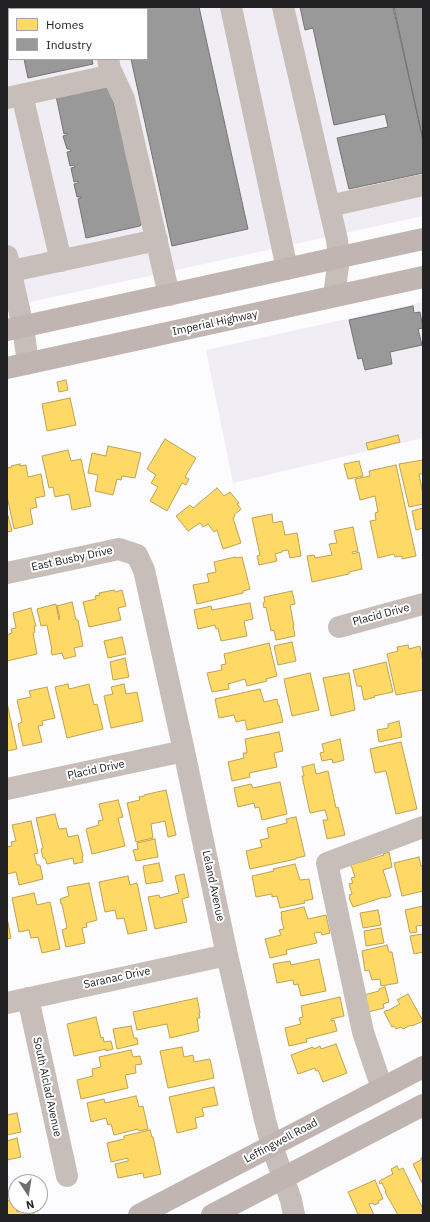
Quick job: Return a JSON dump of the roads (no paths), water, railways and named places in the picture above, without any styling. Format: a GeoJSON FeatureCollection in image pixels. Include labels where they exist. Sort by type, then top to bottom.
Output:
{"type":"FeatureCollection","features":[{"type":"Feature","properties":{"kind":"main road"},"geometry":{"type":"LineString","coordinates":[[15,328],[423,239]]}},
{"type":"Feature","properties":{"kind":"main road","name":"Imperial Highway"},"geometry":{"type":"LineString","coordinates":[[7,368],[423,277]]}},
{"type":"Feature","properties":{"kind":"main road","name":"Leffingwell Road"},"geometry":{"type":"LineString","coordinates":[[139,1215],[423,1067]]}},
{"type":"Feature","properties":{"kind":"main road"},"geometry":{"type":"LineString","coordinates":[[212,1215],[423,1106]]}},
{"type":"Feature","properties":{"kind":"street"},"geometry":{"type":"LineString","coordinates":[[231,7],[287,269]]}},
{"type":"Feature","properties":{"kind":"street"},"geometry":{"type":"LineString","coordinates":[[283,7],[337,240],[339,258],[334,296]]}},
{"type":"Feature","properties":{"kind":"street"},"geometry":{"type":"LineString","coordinates":[[61,261],[15,97],[111,67],[124,100],[169,295]]}},
{"type":"Feature","properties":{"kind":"street"},"geometry":{"type":"LineString","coordinates":[[329,206],[423,185]]}},
{"type":"Feature","properties":{"kind":"street"},"geometry":{"type":"LineString","coordinates":[[28,364],[15,328],[8,267],[61,261],[157,240]]}},
{"type":"Feature","properties":{"kind":"street","name":"East Busby Drive"},"geometry":{"type":"LineString","coordinates":[[7,573],[119,549],[137,555]]}},
{"type":"Feature","properties":{"kind":"street","name":"Leland Avenue"},"geometry":{"type":"LineString","coordinates":[[137,555],[144,570],[227,954],[272,1146],[291,1200],[294,1215]]}},
{"type":"Feature","properties":{"kind":"street","name":"Placid Drive"},"geometry":{"type":"LineString","coordinates":[[339,627],[423,604]]}},
{"type":"Feature","properties":{"kind":"street","name":"Placid Drive"},"geometry":{"type":"LineString","coordinates":[[7,789],[184,751]]}},
{"type":"Feature","properties":{"kind":"street"},"geometry":{"type":"LineString","coordinates":[[382,1088],[362,1032],[327,863],[423,827]]}},
{"type":"Feature","properties":{"kind":"street","name":"Saranac Drive"},"geometry":{"type":"LineString","coordinates":[[7,1003],[227,954]]}},
{"type":"Feature","properties":{"kind":"street","name":"South Alclad Avenue"},"geometry":{"type":"LineString","coordinates":[[28,998],[67,1176]]}}]}
